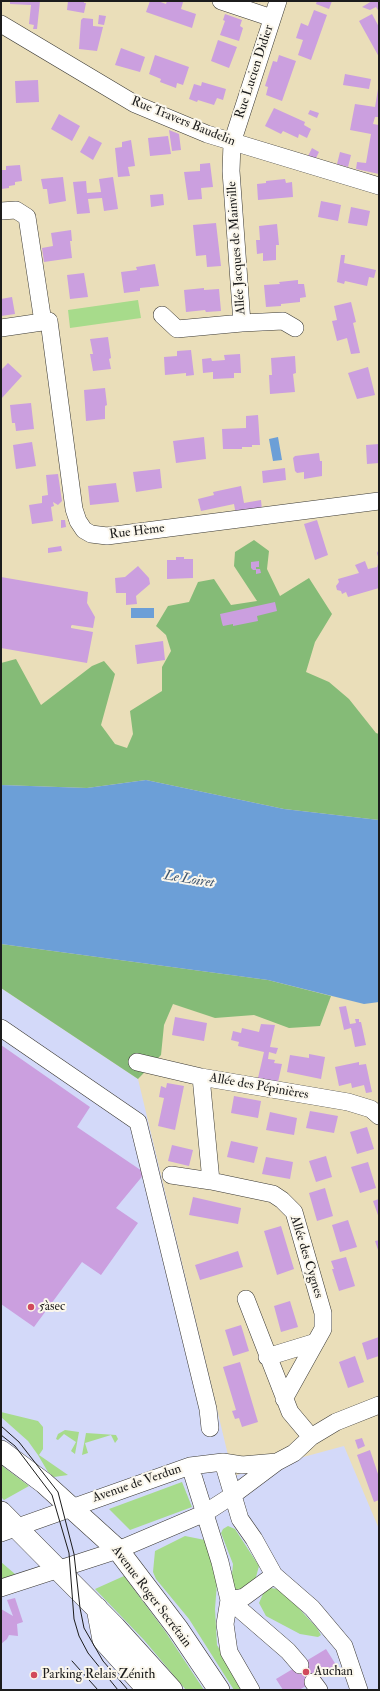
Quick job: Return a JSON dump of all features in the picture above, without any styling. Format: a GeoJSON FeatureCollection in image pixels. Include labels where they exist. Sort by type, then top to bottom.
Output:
{"type":"FeatureCollection","features":[{"type":"Feature","properties":{"kind":"main road","name":"Avenue Roger Secrétain"},"geometry":{"type":"LineString","coordinates":[[1,1451],[38,1478],[118,1550],[178,1630],[219,1690]]}},
{"type":"Feature","properties":{"kind":"main road"},"geometry":{"type":"LineString","coordinates":[[1,1512],[8,1530],[57,1569],[116,1626],[172,1690]]}},
{"type":"Feature","properties":{"kind":"main road"},"geometry":{"type":"LineString","coordinates":[[97,1608],[103,1640],[148,1690]]}},
{"type":"Feature","properties":{"kind":"street"},"geometry":{"type":"LineString","coordinates":[[221,1],[272,18]]}},
{"type":"Feature","properties":{"kind":"street","name":"Rue Lucien Didier"},"geometry":{"type":"LineString","coordinates":[[232,143],[278,1]]}},
{"type":"Feature","properties":{"kind":"street","name":"Rue Travers Baudelin"},"geometry":{"type":"LineString","coordinates":[[1,24],[135,104],[232,143],[379,186]]}},
{"type":"Feature","properties":{"kind":"street","name":"Allée Jacques de Mainville"},"geometry":{"type":"LineString","coordinates":[[232,143],[231,171],[242,323],[283,321],[295,328]]}},
{"type":"Feature","properties":{"kind":"street"},"geometry":{"type":"LineString","coordinates":[[1,211],[16,210],[27,217],[43,322],[1,328]]}},
{"type":"Feature","properties":{"kind":"street"},"geometry":{"type":"LineString","coordinates":[[162,315],[177,329],[242,323]]}},
{"type":"Feature","properties":{"kind":"street","name":"Rue Hème"},"geometry":{"type":"LineString","coordinates":[[43,322],[49,321],[74,509],[81,526],[91,534],[107,536],[379,501]]}},
{"type":"Feature","properties":{"kind":"street"},"geometry":{"type":"LineString","coordinates":[[1,1028],[138,1122],[208,1409],[210,1428]]}},
{"type":"Feature","properties":{"kind":"street","name":"Allée des Pépinières"},"geometry":{"type":"LineString","coordinates":[[137,1062],[201,1077],[348,1102],[371,1109],[379,1116]]}},
{"type":"Feature","properties":{"kind":"street"},"geometry":{"type":"LineString","coordinates":[[201,1077],[211,1181]]}},
{"type":"Feature","properties":{"kind":"street","name":"Allée des Cygnes"},"geometry":{"type":"LineString","coordinates":[[170,1175],[211,1181],[273,1194],[282,1200],[294,1212],[323,1313],[323,1329],[284,1399]]}},
{"type":"Feature","properties":{"kind":"street"},"geometry":{"type":"LineString","coordinates":[[246,1299],[267,1357],[290,1412],[311,1437]]}},
{"type":"Feature","properties":{"kind":"street"},"geometry":{"type":"LineString","coordinates":[[267,1357],[316,1342]]}},
{"type":"Feature","properties":{"kind":"street","name":"Avenue de Verdun"},"geometry":{"type":"LineString","coordinates":[[1,1588],[118,1550],[205,1513],[233,1495],[277,1462],[294,1453],[311,1437],[336,1422],[379,1405]]}},
{"type":"Feature","properties":{"kind":"street"},"geometry":{"type":"LineString","coordinates":[[223,1462],[240,1519],[254,1539],[274,1575],[312,1608],[344,1646],[359,1690]]}},
{"type":"Feature","properties":{"kind":"street","name":"Avenue de Verdun"},"geometry":{"type":"LineString","coordinates":[[8,1530],[190,1466],[223,1462],[242,1465],[277,1462]]}},
{"type":"Feature","properties":{"kind":"street"},"geometry":{"type":"LineString","coordinates":[[190,1466],[220,1562],[229,1600],[225,1624],[229,1652],[251,1688]]}},
{"type":"Feature","properties":{"kind":"street"},"geometry":{"type":"LineString","coordinates":[[229,1600],[244,1597],[274,1575]]}},
{"type":"Feature","properties":{"kind":"street"},"geometry":{"type":"LineString","coordinates":[[229,1600],[288,1651],[300,1665]]}},
{"type":"Feature","properties":{"kind":"shaded area"},"geometry":{"type":"Polygon","coordinates":[[[1,988],[138,1079],[233,1476],[344,1446],[379,1529],[379,1690],[1,1690],[1,988]]]}},
{"type":"Feature","properties":{"kind":"green space"},"geometry":{"type":"Polygon","coordinates":[[[138,300],[141,318],[70,328],[68,310],[138,300]]]}},
{"type":"Feature","properties":{"kind":"green space"},"geometry":{"type":"Polygon","coordinates":[[[254,540],[269,551],[267,569],[280,596],[309,578],[332,614],[315,642],[306,672],[329,682],[349,699],[376,733],[379,734],[379,820],[284,809],[146,780],[87,788],[1,785],[1,663],[16,659],[41,705],[92,666],[104,661],[115,674],[101,725],[115,744],[127,748],[133,734],[130,711],[162,691],[162,667],[171,651],[166,635],[156,626],[168,606],[189,602],[198,582],[214,579],[231,605],[257,601],[234,566],[235,552],[254,540]]]}},
{"type":"Feature","properties":{"kind":"green space"},"geometry":{"type":"Polygon","coordinates":[[[1,944],[268,980],[331,996],[320,1026],[289,1028],[254,1015],[215,1018],[173,1004],[164,1025],[161,1055],[138,1079],[1,988],[1,944]]]}},
{"type":"Feature","properties":{"kind":"green space"},"geometry":{"type":"Polygon","coordinates":[[[1,1412],[38,1421],[43,1427],[43,1449],[39,1455],[68,1475],[54,1477],[48,1472],[28,1441],[1,1417],[1,1412]]]}},
{"type":"Feature","properties":{"kind":"green space"},"geometry":{"type":"Polygon","coordinates":[[[65,1430],[79,1432],[75,1454],[71,1451],[76,1442],[64,1434],[58,1440],[56,1439],[58,1434],[65,1430]]]}},
{"type":"Feature","properties":{"kind":"green space"},"geometry":{"type":"Polygon","coordinates":[[[86,1433],[116,1435],[118,1439],[115,1443],[111,1435],[85,1443],[88,1453],[82,1455],[86,1433]]]}},
{"type":"Feature","properties":{"kind":"green space"},"geometry":{"type":"Polygon","coordinates":[[[1,1465],[29,1486],[4,1500],[1,1497],[1,1465]]]}},
{"type":"Feature","properties":{"kind":"green space"},"geometry":{"type":"Polygon","coordinates":[[[182,1482],[192,1507],[130,1530],[109,1509],[182,1482]]]}},
{"type":"Feature","properties":{"kind":"green space"},"geometry":{"type":"Polygon","coordinates":[[[228,1526],[235,1529],[259,1566],[256,1577],[247,1589],[239,1591],[234,1588],[232,1575],[233,1564],[221,1533],[223,1529],[228,1526]]]}},
{"type":"Feature","properties":{"kind":"green space"},"geometry":{"type":"Polygon","coordinates":[[[185,1536],[205,1540],[217,1583],[215,1609],[217,1645],[244,1690],[234,1690],[189,1619],[156,1579],[153,1572],[155,1551],[185,1536]]]}},
{"type":"Feature","properties":{"kind":"green space"},"geometry":{"type":"Polygon","coordinates":[[[1,1562],[15,1574],[1,1579],[1,1562]]]}},
{"type":"Feature","properties":{"kind":"green space"},"geometry":{"type":"Polygon","coordinates":[[[124,1576],[165,1631],[204,1690],[186,1690],[144,1640],[95,1589],[124,1576]]]}},
{"type":"Feature","properties":{"kind":"green space"},"geometry":{"type":"Polygon","coordinates":[[[270,1588],[279,1589],[317,1628],[321,1635],[318,1637],[300,1634],[266,1616],[259,1603],[263,1594],[270,1588]]]}},
{"type":"Feature","properties":{"kind":"water"},"geometry":{"type":"Polygon","coordinates":[[[278,437],[282,460],[273,461],[269,439],[278,437]]]}},
{"type":"Feature","properties":{"kind":"water"},"geometry":{"type":"Polygon","coordinates":[[[131,608],[154,608],[154,618],[131,618],[131,608]]]}},
{"type":"Feature","properties":{"kind":"water","name":"Le Loiret"},"geometry":{"type":"Polygon","coordinates":[[[146,780],[284,809],[379,820],[379,1002],[364,1004],[268,980],[1,944],[1,785],[87,788],[146,780]]]}},
{"type":"Feature","properties":{"kind":"building"},"geometry":{"type":"Polygon","coordinates":[[[10,1],[40,1],[37,29],[33,29],[34,25],[29,24],[31,5],[10,4],[10,1]]]}},
{"type":"Feature","properties":{"kind":"building"},"geometry":{"type":"Polygon","coordinates":[[[68,1],[84,1],[84,3],[86,3],[84,13],[67,10],[68,1]]]}},
{"type":"Feature","properties":{"kind":"building"},"geometry":{"type":"Polygon","coordinates":[[[150,1],[158,1],[166,4],[167,1],[183,2],[181,9],[196,14],[192,28],[146,12],[150,1]]]}},
{"type":"Feature","properties":{"kind":"building"},"geometry":{"type":"Polygon","coordinates":[[[317,1],[332,1],[329,9],[316,4],[317,1]]]}},
{"type":"Feature","properties":{"kind":"building"},"geometry":{"type":"Polygon","coordinates":[[[372,1],[379,1],[379,10],[376,7],[370,10],[362,7],[372,1]]]}},
{"type":"Feature","properties":{"kind":"building"},"geometry":{"type":"Polygon","coordinates":[[[314,10],[327,15],[311,60],[298,55],[303,40],[296,38],[301,23],[308,26],[314,10]]]}},
{"type":"Feature","properties":{"kind":"building"},"geometry":{"type":"Polygon","coordinates":[[[225,14],[242,20],[240,26],[243,28],[239,41],[220,35],[225,21],[223,20],[225,14]]]}},
{"type":"Feature","properties":{"kind":"building"},"geometry":{"type":"Polygon","coordinates":[[[372,14],[379,27],[379,57],[359,21],[372,14]]]}},
{"type":"Feature","properties":{"kind":"building"},"geometry":{"type":"Polygon","coordinates":[[[99,15],[106,16],[104,25],[98,24],[99,15]]]}},
{"type":"Feature","properties":{"kind":"building"},"geometry":{"type":"Polygon","coordinates":[[[83,18],[93,19],[93,26],[103,27],[97,51],[79,49],[81,20],[83,18]]]}},
{"type":"Feature","properties":{"kind":"building"},"geometry":{"type":"Polygon","coordinates":[[[218,40],[237,47],[229,68],[211,61],[218,40]]]}},
{"type":"Feature","properties":{"kind":"building"},"geometry":{"type":"Polygon","coordinates":[[[121,48],[145,57],[140,72],[115,65],[121,48]]]}},
{"type":"Feature","properties":{"kind":"building"},"geometry":{"type":"Polygon","coordinates":[[[155,55],[189,67],[183,85],[177,83],[176,88],[160,82],[161,79],[149,74],[155,55]]]}},
{"type":"Feature","properties":{"kind":"building"},"geometry":{"type":"Polygon","coordinates":[[[279,55],[296,61],[282,101],[266,95],[268,87],[265,86],[273,61],[277,62],[279,55]]]}},
{"type":"Feature","properties":{"kind":"building"},"geometry":{"type":"Polygon","coordinates":[[[345,74],[371,79],[369,89],[343,85],[345,74]]]}},
{"type":"Feature","properties":{"kind":"building"},"geometry":{"type":"Polygon","coordinates":[[[38,80],[39,102],[16,103],[15,81],[38,80]]]}},
{"type":"Feature","properties":{"kind":"building"},"geometry":{"type":"Polygon","coordinates":[[[202,82],[226,89],[223,100],[217,98],[214,105],[189,99],[194,84],[201,86],[202,82]]]}},
{"type":"Feature","properties":{"kind":"building"},"geometry":{"type":"Polygon","coordinates":[[[378,89],[379,117],[375,117],[373,124],[379,125],[379,174],[356,169],[357,162],[366,163],[371,134],[350,130],[355,104],[375,107],[378,89]]]}},
{"type":"Feature","properties":{"kind":"building"},"geometry":{"type":"Polygon","coordinates":[[[274,108],[305,122],[304,125],[311,129],[307,138],[299,134],[298,138],[283,131],[281,134],[265,126],[274,108]]]}},
{"type":"Feature","properties":{"kind":"building"},"geometry":{"type":"Polygon","coordinates":[[[310,110],[319,113],[317,118],[308,114],[310,110]]]}},
{"type":"Feature","properties":{"kind":"building"},"geometry":{"type":"Polygon","coordinates":[[[59,114],[80,126],[72,141],[51,129],[59,114]]]}},
{"type":"Feature","properties":{"kind":"building"},"geometry":{"type":"Polygon","coordinates":[[[169,130],[179,134],[181,150],[172,151],[169,130]]]}},
{"type":"Feature","properties":{"kind":"building"},"geometry":{"type":"Polygon","coordinates":[[[89,136],[102,143],[93,160],[80,152],[89,136]]]}},
{"type":"Feature","properties":{"kind":"building"},"geometry":{"type":"Polygon","coordinates":[[[168,136],[171,154],[150,156],[148,138],[168,136]]]}},
{"type":"Feature","properties":{"kind":"building"},"geometry":{"type":"Polygon","coordinates":[[[131,140],[135,166],[128,167],[130,176],[118,177],[115,148],[122,147],[122,142],[131,140]]]}},
{"type":"Feature","properties":{"kind":"building"},"geometry":{"type":"Polygon","coordinates":[[[312,148],[319,152],[315,160],[307,158],[312,148]]]}},
{"type":"Feature","properties":{"kind":"building"},"geometry":{"type":"Polygon","coordinates":[[[340,152],[351,155],[348,167],[337,164],[340,152]]]}},
{"type":"Feature","properties":{"kind":"building"},"geometry":{"type":"Polygon","coordinates":[[[210,163],[213,187],[201,188],[202,199],[188,200],[184,172],[200,171],[200,164],[210,163]]]}},
{"type":"Feature","properties":{"kind":"building"},"geometry":{"type":"Polygon","coordinates":[[[20,165],[22,181],[15,182],[15,185],[9,186],[9,188],[1,189],[1,170],[6,170],[6,166],[20,165]]]}},
{"type":"Feature","properties":{"kind":"building"},"geometry":{"type":"Polygon","coordinates":[[[63,177],[66,201],[49,204],[47,189],[43,189],[41,179],[63,177]]]}},
{"type":"Feature","properties":{"kind":"building"},"geometry":{"type":"Polygon","coordinates":[[[113,177],[118,209],[104,211],[102,198],[88,199],[90,213],[77,214],[73,182],[86,181],[87,193],[101,192],[99,179],[113,177]]]}},
{"type":"Feature","properties":{"kind":"building"},"geometry":{"type":"Polygon","coordinates":[[[285,179],[286,183],[292,182],[293,197],[258,200],[257,184],[266,183],[266,181],[285,179]]]}},
{"type":"Feature","properties":{"kind":"building"},"geometry":{"type":"Polygon","coordinates":[[[163,194],[164,205],[151,207],[150,195],[163,194]]]}},
{"type":"Feature","properties":{"kind":"building"},"geometry":{"type":"Polygon","coordinates":[[[321,201],[341,205],[338,221],[318,217],[321,201]]]}},
{"type":"Feature","properties":{"kind":"building"},"geometry":{"type":"Polygon","coordinates":[[[351,207],[370,211],[367,226],[348,223],[351,207]]]}},
{"type":"Feature","properties":{"kind":"building"},"geometry":{"type":"Polygon","coordinates":[[[216,223],[221,266],[207,267],[206,255],[196,256],[193,225],[216,223]]]}},
{"type":"Feature","properties":{"kind":"building"},"geometry":{"type":"Polygon","coordinates":[[[277,224],[279,245],[276,245],[276,260],[263,261],[263,253],[257,254],[256,240],[260,240],[259,226],[277,224]]]}},
{"type":"Feature","properties":{"kind":"building"},"geometry":{"type":"Polygon","coordinates":[[[71,230],[72,241],[70,241],[72,258],[44,262],[42,248],[53,246],[51,233],[71,230]]]}},
{"type":"Feature","properties":{"kind":"building"},"geometry":{"type":"Polygon","coordinates":[[[341,255],[345,255],[344,263],[376,270],[374,278],[369,277],[367,286],[345,281],[344,284],[337,282],[341,255]]]}},
{"type":"Feature","properties":{"kind":"building"},"geometry":{"type":"Polygon","coordinates":[[[155,264],[159,286],[140,288],[140,291],[124,293],[121,272],[137,270],[136,267],[155,264]]]}},
{"type":"Feature","properties":{"kind":"building"},"geometry":{"type":"Polygon","coordinates":[[[84,273],[88,297],[70,299],[67,275],[84,273]]]}},
{"type":"Feature","properties":{"kind":"building"},"geometry":{"type":"Polygon","coordinates":[[[298,280],[298,284],[304,284],[306,297],[300,298],[300,302],[266,307],[264,285],[280,284],[279,282],[298,280]]]}},
{"type":"Feature","properties":{"kind":"building"},"geometry":{"type":"Polygon","coordinates":[[[204,288],[204,290],[219,289],[221,311],[206,312],[205,310],[186,312],[184,290],[204,288]]]}},
{"type":"Feature","properties":{"kind":"building"},"geometry":{"type":"Polygon","coordinates":[[[12,297],[15,314],[1,316],[1,299],[12,297]]]}},
{"type":"Feature","properties":{"kind":"building"},"geometry":{"type":"Polygon","coordinates":[[[351,302],[356,322],[353,323],[360,353],[351,354],[347,338],[337,341],[332,321],[337,320],[334,306],[351,302]]]}},
{"type":"Feature","properties":{"kind":"building"},"geometry":{"type":"Polygon","coordinates":[[[108,337],[111,369],[93,371],[90,354],[93,354],[90,339],[108,337]]]}},
{"type":"Feature","properties":{"kind":"building"},"geometry":{"type":"Polygon","coordinates":[[[191,350],[194,375],[186,376],[186,373],[165,375],[164,357],[177,356],[177,351],[191,350]]]}},
{"type":"Feature","properties":{"kind":"building"},"geometry":{"type":"Polygon","coordinates":[[[240,354],[241,373],[234,373],[234,378],[213,379],[213,372],[203,373],[202,359],[211,358],[212,361],[225,360],[224,355],[240,354]]]}},
{"type":"Feature","properties":{"kind":"building"},"geometry":{"type":"Polygon","coordinates":[[[295,356],[296,373],[293,374],[295,392],[270,394],[269,375],[272,375],[271,358],[295,356]]]}},
{"type":"Feature","properties":{"kind":"building"},"geometry":{"type":"Polygon","coordinates":[[[8,363],[22,376],[1,399],[1,368],[2,369],[8,363]]]}},
{"type":"Feature","properties":{"kind":"building"},"geometry":{"type":"Polygon","coordinates":[[[368,367],[375,395],[357,399],[348,373],[368,367]]]}},
{"type":"Feature","properties":{"kind":"building"},"geometry":{"type":"Polygon","coordinates":[[[105,388],[107,405],[105,406],[105,419],[86,421],[84,390],[105,388]]]}},
{"type":"Feature","properties":{"kind":"building"},"geometry":{"type":"Polygon","coordinates":[[[31,403],[34,429],[16,431],[15,423],[12,423],[10,405],[31,403]]]}},
{"type":"Feature","properties":{"kind":"building"},"geometry":{"type":"Polygon","coordinates":[[[258,415],[260,445],[242,447],[242,449],[223,449],[222,429],[246,428],[246,416],[258,415]]]}},
{"type":"Feature","properties":{"kind":"building"},"geometry":{"type":"Polygon","coordinates":[[[204,437],[206,459],[176,463],[173,441],[204,437]]]}},
{"type":"Feature","properties":{"kind":"building"},"geometry":{"type":"Polygon","coordinates":[[[32,442],[36,466],[16,469],[13,445],[32,442]]]}},
{"type":"Feature","properties":{"kind":"building"},"geometry":{"type":"Polygon","coordinates":[[[379,444],[379,463],[367,464],[366,445],[379,444]]]}},
{"type":"Feature","properties":{"kind":"building"},"geometry":{"type":"Polygon","coordinates":[[[319,453],[320,461],[322,461],[322,476],[304,479],[304,472],[297,473],[295,471],[293,458],[295,456],[319,453]]]}},
{"type":"Feature","properties":{"kind":"building"},"geometry":{"type":"Polygon","coordinates":[[[285,468],[286,480],[263,483],[262,471],[285,468]]]}},
{"type":"Feature","properties":{"kind":"building"},"geometry":{"type":"Polygon","coordinates":[[[160,469],[162,488],[136,492],[133,472],[160,469]]]}},
{"type":"Feature","properties":{"kind":"building"},"geometry":{"type":"Polygon","coordinates":[[[58,474],[62,501],[58,505],[53,502],[54,506],[51,507],[53,521],[32,524],[29,505],[42,503],[42,496],[48,495],[46,475],[58,474]]]}},
{"type":"Feature","properties":{"kind":"building"},"geometry":{"type":"Polygon","coordinates":[[[116,483],[119,502],[90,505],[88,486],[116,483]]]}},
{"type":"Feature","properties":{"kind":"building"},"geometry":{"type":"Polygon","coordinates":[[[241,486],[244,503],[261,500],[262,510],[236,515],[234,504],[201,511],[198,499],[214,495],[213,492],[241,486]]]}},
{"type":"Feature","properties":{"kind":"building"},"geometry":{"type":"Polygon","coordinates":[[[61,520],[65,520],[66,527],[61,528],[61,520]]]}},
{"type":"Feature","properties":{"kind":"building"},"geometry":{"type":"Polygon","coordinates":[[[317,520],[328,555],[315,560],[304,524],[317,520]]]}},
{"type":"Feature","properties":{"kind":"building"},"geometry":{"type":"Polygon","coordinates":[[[61,546],[62,551],[48,553],[48,548],[61,546]]]}},
{"type":"Feature","properties":{"kind":"building"},"geometry":{"type":"Polygon","coordinates":[[[379,549],[379,560],[377,553],[379,549]]]}},
{"type":"Feature","properties":{"kind":"building"},"geometry":{"type":"Polygon","coordinates":[[[176,557],[193,559],[193,578],[167,579],[167,560],[176,560],[176,557]]]}},
{"type":"Feature","properties":{"kind":"building"},"geometry":{"type":"Polygon","coordinates":[[[379,560],[379,588],[348,597],[346,592],[342,594],[341,591],[337,590],[336,586],[339,582],[338,579],[359,573],[355,565],[365,561],[368,569],[377,567],[379,560]]]}},
{"type":"Feature","properties":{"kind":"building"},"geometry":{"type":"Polygon","coordinates":[[[259,561],[259,567],[256,567],[256,569],[260,569],[261,573],[256,574],[256,570],[251,568],[251,562],[259,561]]]}},
{"type":"Feature","properties":{"kind":"building"},"geometry":{"type":"Polygon","coordinates":[[[138,566],[149,578],[150,584],[136,596],[137,604],[126,605],[126,593],[116,593],[115,578],[125,577],[138,566]]]}},
{"type":"Feature","properties":{"kind":"building"},"geometry":{"type":"Polygon","coordinates":[[[1,577],[88,592],[87,603],[95,617],[93,628],[71,626],[71,628],[93,632],[87,663],[1,648],[1,577]]]}},
{"type":"Feature","properties":{"kind":"building"},"geometry":{"type":"Polygon","coordinates":[[[275,602],[277,611],[257,616],[258,621],[233,626],[233,624],[223,626],[220,614],[275,602]]]}},
{"type":"Feature","properties":{"kind":"building"},"geometry":{"type":"Polygon","coordinates":[[[163,641],[165,660],[137,664],[135,645],[163,641]]]}},
{"type":"Feature","properties":{"kind":"building"},"geometry":{"type":"Polygon","coordinates":[[[346,1006],[350,1024],[356,1023],[355,1019],[359,1019],[359,1022],[361,1022],[366,1045],[355,1047],[351,1028],[344,1030],[339,1007],[346,1006]]]}},
{"type":"Feature","properties":{"kind":"building"},"geometry":{"type":"Polygon","coordinates":[[[175,1017],[207,1023],[204,1041],[172,1035],[175,1017]]]}},
{"type":"Feature","properties":{"kind":"building"},"geometry":{"type":"Polygon","coordinates":[[[261,1024],[275,1025],[270,1047],[278,1048],[276,1054],[269,1052],[268,1059],[275,1060],[274,1063],[282,1064],[278,1082],[258,1078],[264,1052],[238,1046],[239,1042],[231,1040],[233,1031],[241,1033],[242,1028],[259,1032],[261,1024]]]}},
{"type":"Feature","properties":{"kind":"building"},"geometry":{"type":"Polygon","coordinates":[[[1,1045],[90,1107],[77,1127],[145,1173],[116,1208],[138,1223],[101,1275],[82,1262],[34,1327],[1,1304],[1,1045]]]}},
{"type":"Feature","properties":{"kind":"building"},"geometry":{"type":"Polygon","coordinates":[[[309,1054],[325,1057],[321,1079],[287,1072],[290,1055],[309,1058],[309,1054]]]}},
{"type":"Feature","properties":{"kind":"building"},"geometry":{"type":"Polygon","coordinates":[[[359,1062],[359,1065],[366,1064],[372,1092],[366,1093],[364,1085],[352,1088],[351,1083],[339,1086],[335,1067],[359,1062]]]}},
{"type":"Feature","properties":{"kind":"building"},"geometry":{"type":"Polygon","coordinates":[[[167,1083],[184,1086],[175,1130],[158,1126],[164,1098],[159,1097],[161,1086],[166,1088],[167,1083]]]}},
{"type":"Feature","properties":{"kind":"building"},"geometry":{"type":"Polygon","coordinates":[[[234,1096],[261,1101],[258,1118],[231,1113],[234,1096]]]}},
{"type":"Feature","properties":{"kind":"building"},"geometry":{"type":"Polygon","coordinates":[[[310,1111],[338,1116],[334,1133],[306,1128],[310,1111]]]}},
{"type":"Feature","properties":{"kind":"building"},"geometry":{"type":"Polygon","coordinates":[[[270,1112],[297,1118],[294,1135],[266,1130],[270,1112]]]}},
{"type":"Feature","properties":{"kind":"building"},"geometry":{"type":"Polygon","coordinates":[[[367,1127],[374,1149],[357,1154],[350,1132],[367,1127]]]}},
{"type":"Feature","properties":{"kind":"building"},"geometry":{"type":"Polygon","coordinates":[[[231,1141],[258,1147],[254,1163],[227,1157],[231,1141]]]}},
{"type":"Feature","properties":{"kind":"building"},"geometry":{"type":"Polygon","coordinates":[[[172,1145],[193,1150],[189,1166],[168,1161],[172,1145]]]}},
{"type":"Feature","properties":{"kind":"building"},"geometry":{"type":"Polygon","coordinates":[[[326,1156],[332,1177],[316,1182],[309,1161],[326,1156]]]}},
{"type":"Feature","properties":{"kind":"building"},"geometry":{"type":"Polygon","coordinates":[[[266,1157],[293,1162],[290,1179],[262,1174],[266,1157]]]}},
{"type":"Feature","properties":{"kind":"building"},"geometry":{"type":"Polygon","coordinates":[[[368,1162],[376,1188],[360,1193],[351,1167],[368,1162]]]}},
{"type":"Feature","properties":{"kind":"building"},"geometry":{"type":"Polygon","coordinates":[[[325,1188],[333,1216],[317,1221],[309,1193],[325,1188]]]}},
{"type":"Feature","properties":{"kind":"building"},"geometry":{"type":"Polygon","coordinates":[[[193,1197],[241,1208],[238,1224],[189,1215],[193,1197]]]}},
{"type":"Feature","properties":{"kind":"building"},"geometry":{"type":"Polygon","coordinates":[[[379,1199],[379,1218],[373,1201],[379,1199]]]}},
{"type":"Feature","properties":{"kind":"building"},"geometry":{"type":"Polygon","coordinates":[[[348,1220],[357,1247],[340,1252],[332,1225],[348,1220]]]}},
{"type":"Feature","properties":{"kind":"building"},"geometry":{"type":"Polygon","coordinates":[[[281,1226],[294,1269],[277,1275],[264,1231],[281,1226]]]}},
{"type":"Feature","properties":{"kind":"building"},"geometry":{"type":"Polygon","coordinates":[[[379,1240],[379,1253],[375,1241],[379,1240]]]}},
{"type":"Feature","properties":{"kind":"building"},"geometry":{"type":"Polygon","coordinates":[[[238,1251],[243,1267],[200,1280],[195,1265],[238,1251]]]}},
{"type":"Feature","properties":{"kind":"building"},"geometry":{"type":"Polygon","coordinates":[[[346,1257],[355,1286],[339,1291],[331,1261],[346,1257]]]}},
{"type":"Feature","properties":{"kind":"building"},"geometry":{"type":"Polygon","coordinates":[[[290,1301],[298,1327],[281,1332],[274,1306],[290,1301]]]}},
{"type":"Feature","properties":{"kind":"building"},"geometry":{"type":"Polygon","coordinates":[[[241,1325],[249,1351],[233,1356],[225,1330],[241,1325]]]}},
{"type":"Feature","properties":{"kind":"building"},"geometry":{"type":"Polygon","coordinates":[[[379,1337],[379,1356],[367,1360],[362,1343],[379,1337]]]}},
{"type":"Feature","properties":{"kind":"building"},"geometry":{"type":"Polygon","coordinates":[[[355,1356],[364,1382],[348,1388],[339,1362],[355,1356]]]}},
{"type":"Feature","properties":{"kind":"building"},"geometry":{"type":"Polygon","coordinates":[[[240,1362],[258,1422],[242,1427],[239,1418],[235,1419],[232,1411],[236,1410],[223,1367],[240,1362]]]}},
{"type":"Feature","properties":{"kind":"building"},"geometry":{"type":"Polygon","coordinates":[[[362,1438],[365,1446],[358,1449],[355,1440],[362,1438]]]}},
{"type":"Feature","properties":{"kind":"building"},"geometry":{"type":"Polygon","coordinates":[[[370,1450],[379,1477],[379,1500],[374,1502],[357,1455],[370,1450]]]}},
{"type":"Feature","properties":{"kind":"building"},"geometry":{"type":"Polygon","coordinates":[[[15,1598],[23,1622],[17,1624],[18,1636],[9,1635],[1,1644],[1,1609],[13,1616],[7,1600],[15,1598]]]}},
{"type":"Feature","properties":{"kind":"building"},"geometry":{"type":"Polygon","coordinates":[[[326,1649],[338,1668],[299,1690],[283,1690],[276,1679],[326,1649]]]}},
{"type":"Feature","properties":{"kind":"tram line"},"geometry":{"type":"LineString","coordinates":[[1,1426],[19,1442],[58,1492],[74,1554],[80,1608],[84,1628],[103,1661],[128,1690]]}},
{"type":"Feature","properties":{"kind":"tram line"},"geometry":{"type":"LineString","coordinates":[[1,1435],[15,1446],[52,1495],[69,1553],[74,1619],[79,1636],[88,1653],[118,1690]]}},
{"type":"Feature","properties":{"kind":"tram line"},"geometry":{"type":"LineString","coordinates":[[72,1661],[98,1690]]}},
{"type":"Feature","properties":{"kind":"place","name":"5àsec"},"geometry":{"type":"Point","coordinates":[31,1307]}},
{"type":"Feature","properties":{"kind":"place","name":"Auchan"},"geometry":{"type":"Point","coordinates":[306,1672]}},
{"type":"Feature","properties":{"kind":"place","name":"Parking Relais Zénith"},"geometry":{"type":"Point","coordinates":[34,1675]}}]}
